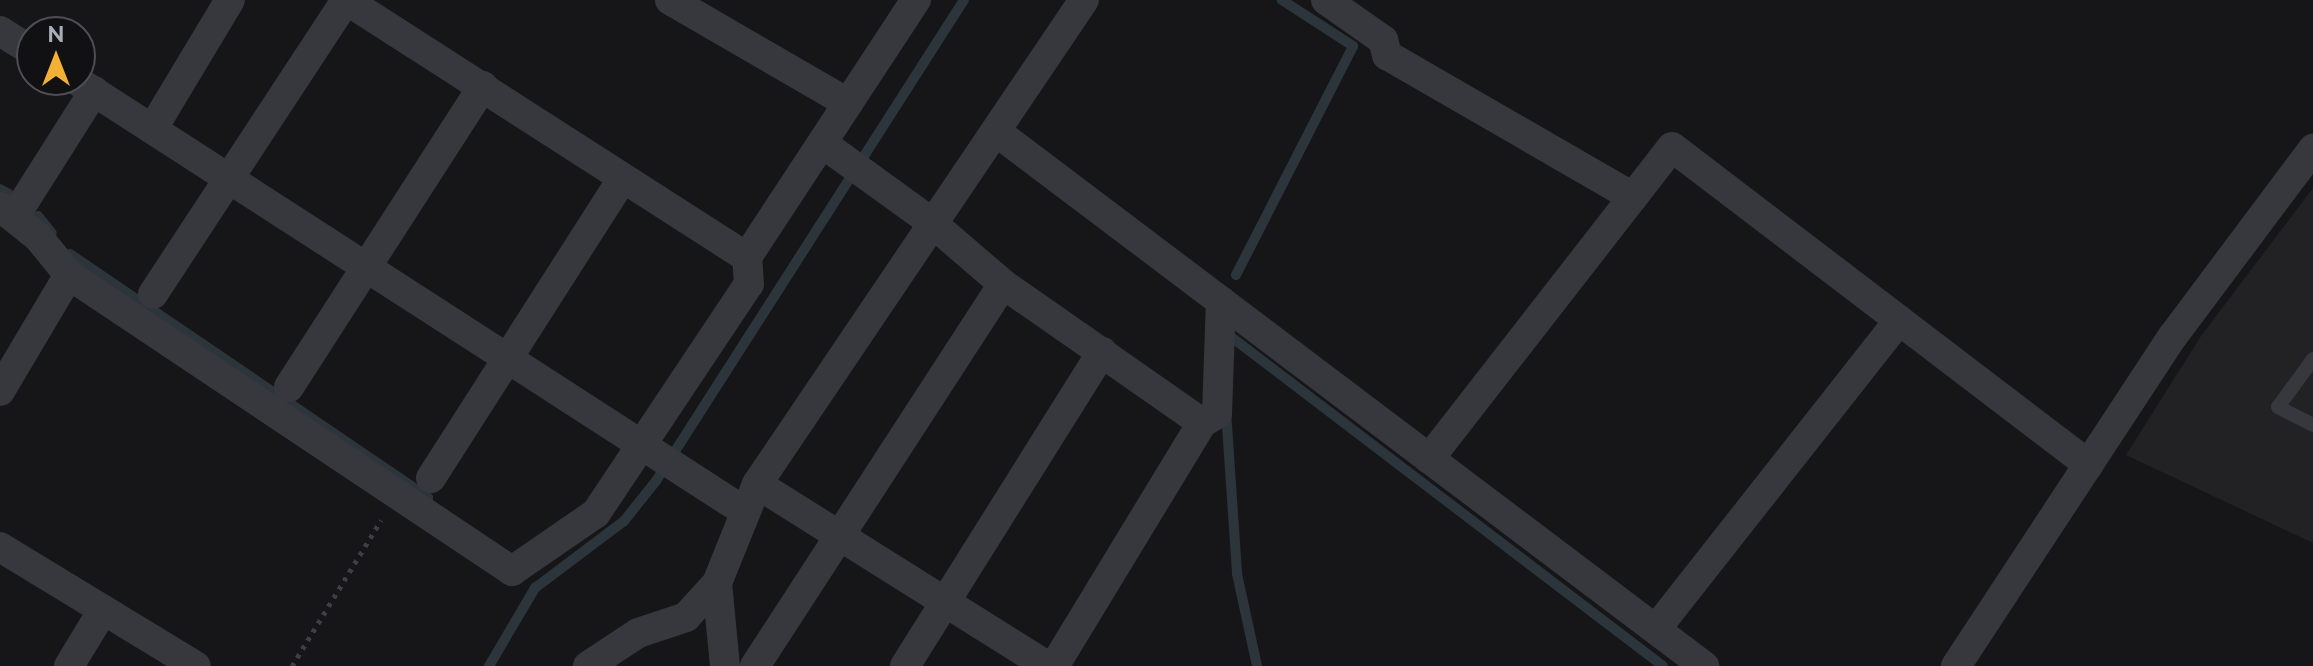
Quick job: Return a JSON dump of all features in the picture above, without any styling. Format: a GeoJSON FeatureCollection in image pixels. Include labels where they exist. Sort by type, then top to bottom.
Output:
{"type":"FeatureCollection","features":[{"type":"Feature","properties":{"kind":"street"},"geometry":{"type":"LineString","coordinates":[[153,128],[230,0]]}},
{"type":"Feature","properties":{"kind":"street"},"geometry":{"type":"LineString","coordinates":[[153,294],[346,0],[747,257]]}},
{"type":"Feature","properties":{"kind":"street"},"geometry":{"type":"LineString","coordinates":[[670,0],[848,103]]}},
{"type":"Feature","properties":{"kind":"street"},"geometry":{"type":"LineString","coordinates":[[79,96],[8,212],[69,275],[512,571],[596,513],[645,445],[749,284],[747,257],[829,149],[848,103],[916,0]]}},
{"type":"Feature","properties":{"kind":"street"},"geometry":{"type":"LineString","coordinates":[[588,666],[638,633],[686,617],[717,583],[757,484],[931,222],[998,133],[1084,0]]}},
{"type":"Feature","properties":{"kind":"street"},"geometry":{"type":"LineString","coordinates":[[1326,0],[1383,40],[1387,55],[1633,197]]}},
{"type":"Feature","properties":{"kind":"street"},"geometry":{"type":"LineString","coordinates":[[289,387],[483,86]]}},
{"type":"Feature","properties":{"kind":"street"},"geometry":{"type":"LineString","coordinates":[[96,93],[229,175],[744,511]]}},
{"type":"Feature","properties":{"kind":"street"},"geometry":{"type":"LineString","coordinates":[[998,133],[1704,666]]}},
{"type":"Feature","properties":{"kind":"street"},"geometry":{"type":"LineString","coordinates":[[1429,459],[1672,147],[2089,465]]}},
{"type":"Feature","properties":{"kind":"street"},"geometry":{"type":"LineString","coordinates":[[829,149],[931,222],[1003,284],[1202,423]]}},
{"type":"Feature","properties":{"kind":"street"},"geometry":{"type":"LineString","coordinates":[[1956,666],[2173,336],[2313,149]]}},
{"type":"Feature","properties":{"kind":"street"},"geometry":{"type":"LineString","coordinates":[[431,478],[622,179]]}},
{"type":"Feature","properties":{"kind":"street"},"geometry":{"type":"LineString","coordinates":[[2,384],[69,275]]}},
{"type":"Feature","properties":{"kind":"street"},"geometry":{"type":"LineString","coordinates":[[755,666],[1003,284]]}},
{"type":"Feature","properties":{"kind":"street"},"geometry":{"type":"LineString","coordinates":[[1054,666],[1202,423],[1217,414],[1221,301]]}},
{"type":"Feature","properties":{"kind":"street"},"geometry":{"type":"LineString","coordinates":[[1656,629],[1899,320]]}},
{"type":"Feature","properties":{"kind":"street"},"geometry":{"type":"LineString","coordinates":[[905,666],[1102,352]]}},
{"type":"Feature","properties":{"kind":"street"},"geometry":{"type":"LineString","coordinates":[[757,484],[1047,666]]}},
{"type":"Feature","properties":{"kind":"street"},"geometry":{"type":"LineString","coordinates":[[0,547],[196,666]]}},
{"type":"Feature","properties":{"kind":"street"},"geometry":{"type":"LineString","coordinates":[[717,583],[725,666]]}},
{"type":"Feature","properties":{"kind":"street"},"geometry":{"type":"LineString","coordinates":[[69,666],[103,610]]}},
{"type":"Feature","properties":{"kind":"lane"},"geometry":{"type":"LineString","coordinates":[[2313,359],[2278,407],[2313,425]]}},
{"type":"Feature","properties":{"kind":"path"},"geometry":{"type":"LineString","coordinates":[[292,666],[396,495]]}},
{"type":"Feature","properties":{"kind":"shaded area"},"geometry":{"type":"Polygon","coordinates":[[[2313,188],[2313,543],[2126,455],[2201,336],[2313,188]]]}},
{"type":"Feature","properties":{"kind":"waterway"},"geometry":{"type":"LineString","coordinates":[[489,666],[535,588],[624,521],[656,481],[964,0]]}},
{"type":"Feature","properties":{"kind":"waterway"},"geometry":{"type":"LineString","coordinates":[[1236,275],[1353,46],[1282,0]]}},
{"type":"Feature","properties":{"kind":"waterway"},"geometry":{"type":"LineString","coordinates":[[0,189],[9,194]]}},
{"type":"Feature","properties":{"kind":"waterway"},"geometry":{"type":"LineString","coordinates":[[38,216],[52,233]]}},
{"type":"Feature","properties":{"kind":"waterway"},"geometry":{"type":"LineString","coordinates":[[70,254],[428,497]]}},
{"type":"Feature","properties":{"kind":"waterway"},"geometry":{"type":"LineString","coordinates":[[1226,333],[1663,666]]}},
{"type":"Feature","properties":{"kind":"waterway"},"geometry":{"type":"LineString","coordinates":[[1226,411],[1237,574],[1257,666]]}}]}
